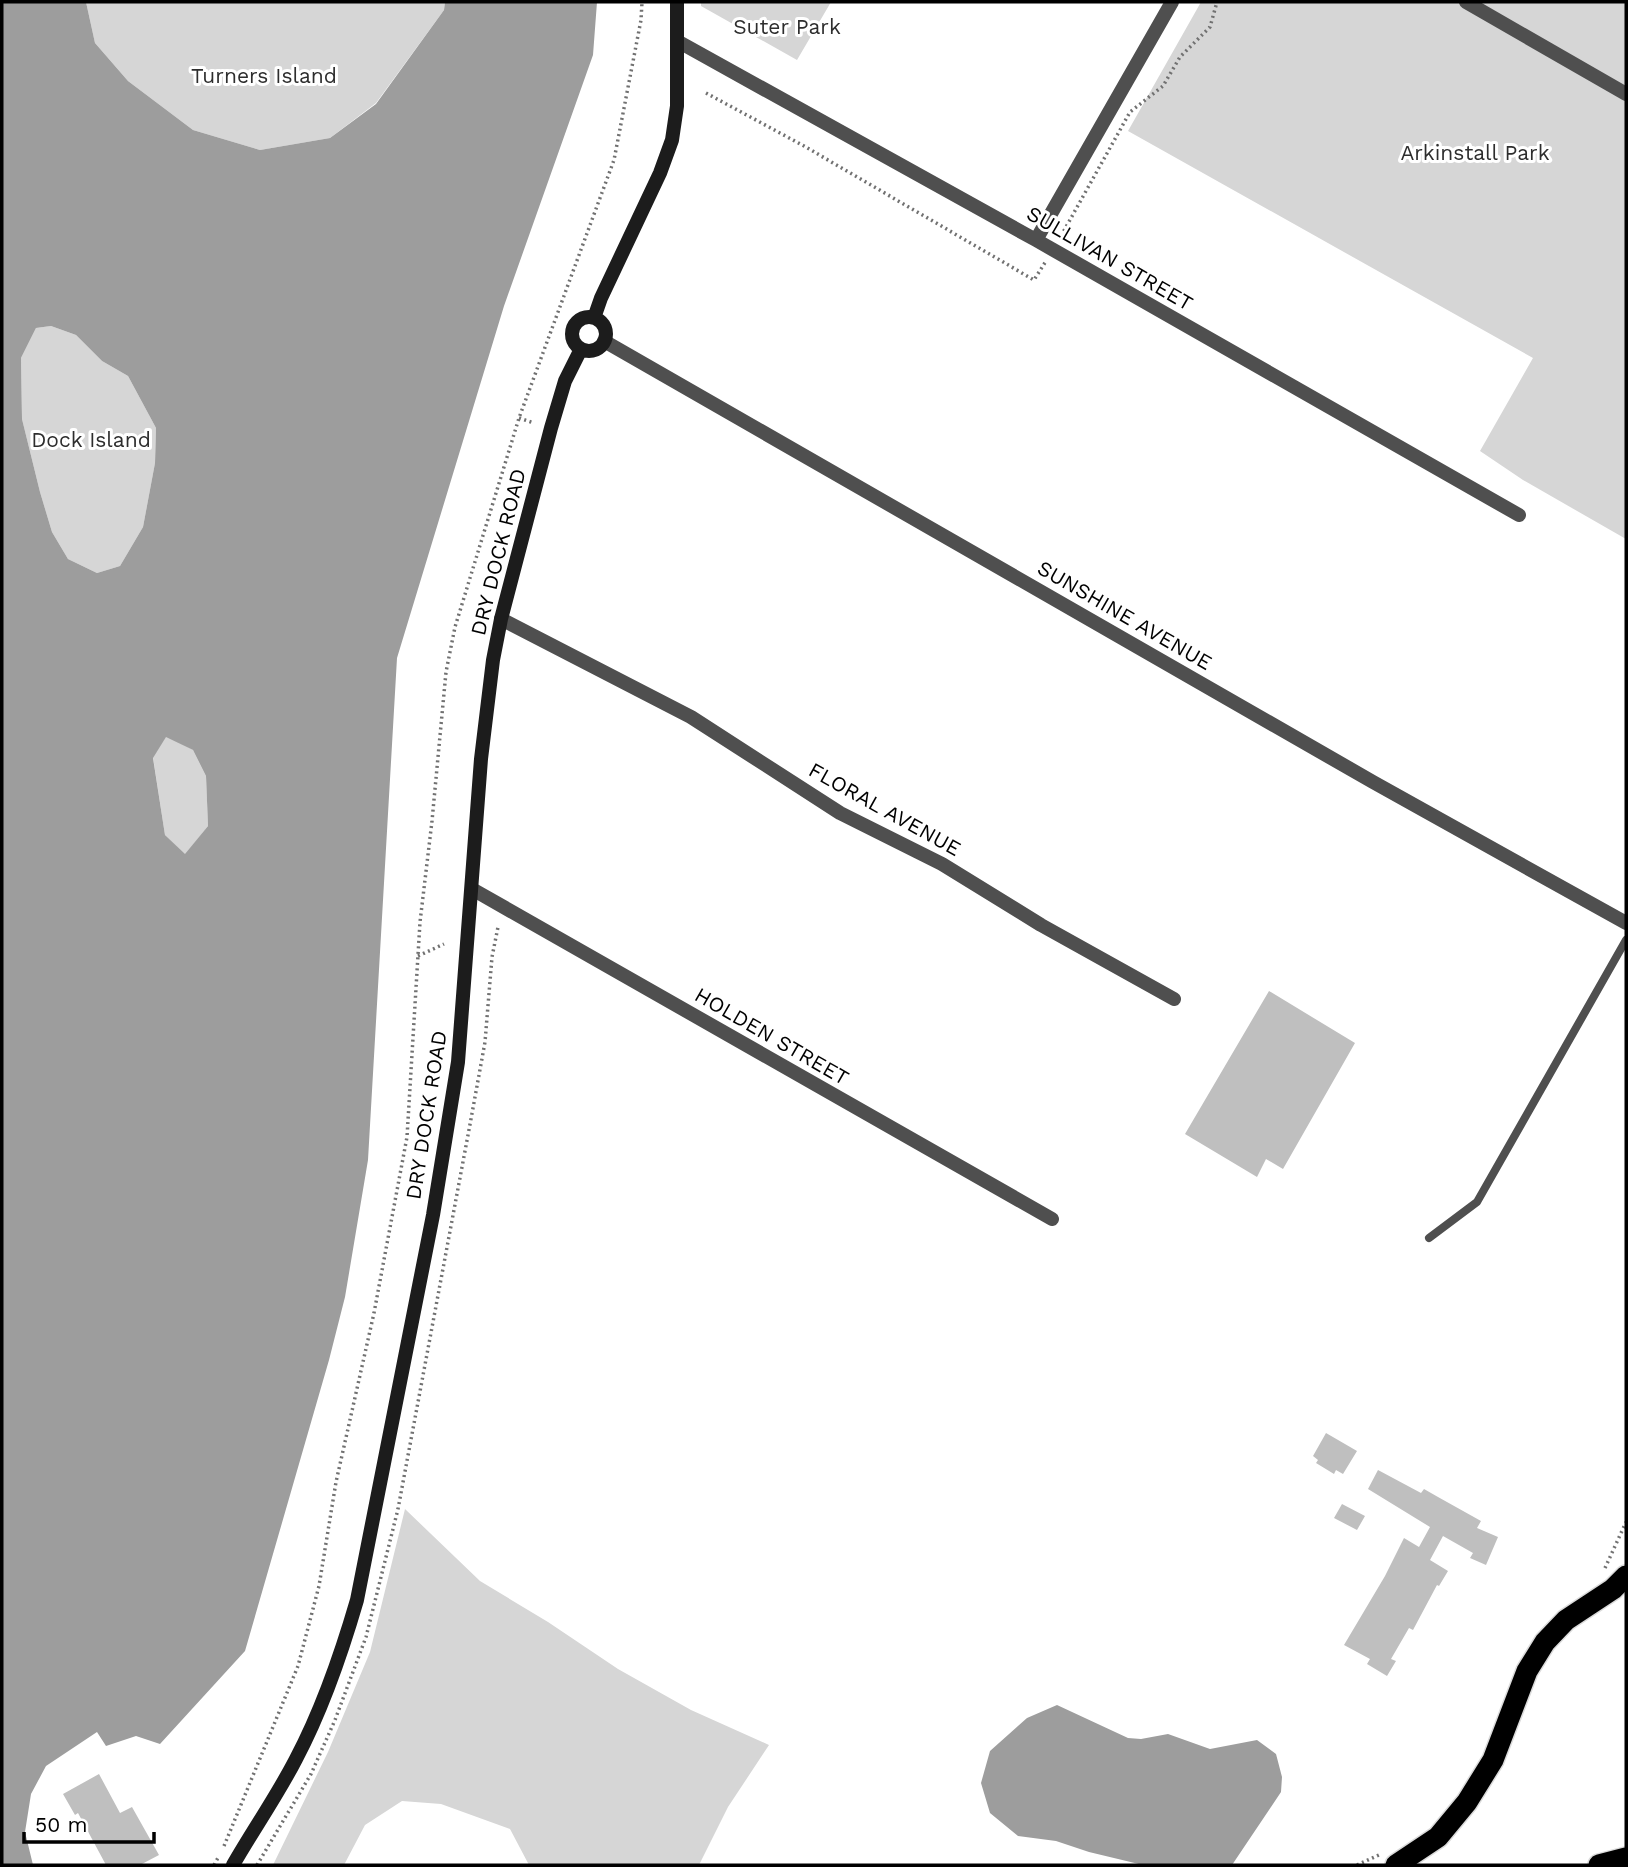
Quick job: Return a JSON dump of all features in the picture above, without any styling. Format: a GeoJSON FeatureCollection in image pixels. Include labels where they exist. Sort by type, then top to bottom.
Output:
{"type":"FeatureCollection","features":[{"type":"Feature","properties":{"kind":"highway"},"geometry":{"type":"LineString","coordinates":[[1396,1865],[1438,1837],[1468,1802],[1493,1760],[1527,1671],[1545,1642],[1572,1615],[1613,1590],[1626,1577]]}},
{"type":"Feature","properties":{"kind":"highway"},"geometry":{"type":"LineString","coordinates":[[1599,1865],[1626,1858]]}},
{"type":"Feature","properties":{"kind":"street"},"geometry":{"type":"LineString","coordinates":[[594,318],[668,153],[677,106],[677,2]]}},
{"type":"Feature","properties":{"kind":"street"},"geometry":{"type":"LineString","coordinates":[[1036,240],[1172,2]]}},
{"type":"Feature","properties":{"kind":"street"},"geometry":{"type":"LineString","coordinates":[[1466,2],[1626,94]]}},
{"type":"Feature","properties":{"kind":"street","name":"SULLIVAN STREET"},"geometry":{"type":"LineString","coordinates":[[679,42],[1036,240],[1519,515]]}},
{"type":"Feature","properties":{"kind":"street"},"geometry":{"type":"LineString","coordinates":[[594,318],[604,327],[604,341],[594,350],[581,349],[572,338],[574,327],[581,319],[594,318]]}},
{"type":"Feature","properties":{"kind":"street","name":"SUNSHINE AVENUE"},"geometry":{"type":"LineString","coordinates":[[604,341],[1359,774],[1626,923]]}},
{"type":"Feature","properties":{"kind":"street","name":"DRY DOCK ROAD"},"geometry":{"type":"LineString","coordinates":[[233,1865],[295,1761],[320,1710],[357,1600],[448,1130],[458,1062],[489,684],[501,619],[551,428],[565,381],[581,349]]}},
{"type":"Feature","properties":{"kind":"street","name":"FLORAL AVENUE"},"geometry":{"type":"LineString","coordinates":[[501,619],[691,717],[834,809],[942,864],[1041,925],[1174,999]]}},
{"type":"Feature","properties":{"kind":"street","name":"HOLDEN STREET"},"geometry":{"type":"LineString","coordinates":[[472,889],[1052,1219]]}},
{"type":"Feature","properties":{"kind":"lane"},"geometry":{"type":"LineString","coordinates":[[1429,1238],[1477,1202],[1626,940]]}},
{"type":"Feature","properties":{"kind":"path"},"geometry":{"type":"LineString","coordinates":[[214,1865],[226,1842],[236,1812],[298,1666],[319,1586],[336,1482],[374,1313],[407,1137],[418,956],[446,673],[455,627],[519,418],[614,160],[641,20],[642,2]]}},
{"type":"Feature","properties":{"kind":"path"},"geometry":{"type":"LineString","coordinates":[[706,93],[804,146],[1034,280],[1130,112],[1163,86],[1180,57],[1210,27],[1217,2]]}},
{"type":"Feature","properties":{"kind":"path"},"geometry":{"type":"LineString","coordinates":[[519,418],[534,423]]}},
{"type":"Feature","properties":{"kind":"path"},"geometry":{"type":"LineString","coordinates":[[418,956],[444,944]]}},
{"type":"Feature","properties":{"kind":"green space","name":"Turners Island"},"geometry":{"type":"Polygon","coordinates":[[[86,2],[445,2],[444,10],[376,103],[330,138],[260,150],[193,130],[128,81],[95,43],[86,2]]]}},
{"type":"Feature","properties":{"kind":"green space","name":"Suter Park"},"geometry":{"type":"Polygon","coordinates":[[[701,2],[831,2],[797,60],[701,6],[701,2]]]}},
{"type":"Feature","properties":{"kind":"green space","name":"Arkinstall Park"},"geometry":{"type":"Polygon","coordinates":[[[1201,2],[1626,2],[1626,539],[1523,480],[1480,451],[1533,358],[1128,131],[1201,2]]]}},
{"type":"Feature","properties":{"kind":"green space","name":"Dock Island"},"geometry":{"type":"Polygon","coordinates":[[[51,326],[76,335],[102,361],[128,376],[156,428],[155,463],[143,527],[120,566],[97,573],[68,559],[52,532],[22,419],[21,358],[36,328],[51,326]]]}},
{"type":"Feature","properties":{"kind":"green space"},"geometry":{"type":"Polygon","coordinates":[[[166,736],[193,750],[206,776],[208,826],[185,855],[165,835],[153,757],[166,736]]]}},
{"type":"Feature","properties":{"kind":"green space"},"geometry":{"type":"Polygon","coordinates":[[[405,1509],[480,1581],[618,1669],[691,1710],[769,1745],[728,1807],[699,1865],[529,1865],[510,1829],[441,1804],[402,1801],[365,1825],[344,1865],[273,1865],[328,1752],[370,1652],[405,1509]]]}},
{"type":"Feature","properties":{"kind":"shaded area"},"geometry":{"type":"Polygon","coordinates":[[[2,2],[86,2],[95,43],[128,81],[193,130],[260,150],[330,138],[376,104],[444,10],[445,2],[597,2],[593,55],[504,306],[397,658],[368,1160],[345,1297],[245,1651],[160,1744],[136,1736],[106,1746],[97,1732],[46,1766],[31,1794],[25,1832],[33,1865],[2,1865],[2,2]],[[51,326],[36,328],[21,358],[22,419],[52,532],[68,559],[97,573],[120,566],[143,527],[155,463],[156,428],[128,376],[102,361],[76,335],[51,326]],[[166,737],[153,758],[165,835],[185,854],[208,826],[206,776],[193,750],[166,737]]]}},
{"type":"Feature","properties":{"kind":"shaded area"},"geometry":{"type":"Polygon","coordinates":[[[1057,1705],[1128,1738],[1141,1739],[1168,1734],[1210,1749],[1257,1740],[1276,1754],[1282,1777],[1281,1792],[1232,1865],[1143,1865],[1056,1841],[1018,1836],[990,1813],[981,1783],[990,1751],[1027,1718],[1057,1705]]]}},
{"type":"Feature","properties":{"kind":"building"},"geometry":{"type":"Polygon","coordinates":[[[1269,991],[1355,1043],[1283,1169],[1266,1159],[1257,1177],[1185,1134],[1269,991]]]}},
{"type":"Feature","properties":{"kind":"building"},"geometry":{"type":"Polygon","coordinates":[[[1326,1433],[1357,1451],[1343,1474],[1336,1470],[1334,1474],[1316,1463],[1318,1460],[1313,1456],[1326,1433]]]}},
{"type":"Feature","properties":{"kind":"building"},"geometry":{"type":"Polygon","coordinates":[[[1378,1470],[1421,1493],[1424,1489],[1481,1521],[1477,1528],[1498,1537],[1486,1565],[1470,1558],[1473,1553],[1443,1536],[1430,1560],[1448,1571],[1439,1586],[1437,1585],[1413,1630],[1409,1628],[1391,1659],[1396,1661],[1387,1676],[1367,1664],[1370,1659],[1344,1645],[1404,1538],[1419,1547],[1430,1527],[1368,1489],[1378,1470]]]}},
{"type":"Feature","properties":{"kind":"building"},"geometry":{"type":"Polygon","coordinates":[[[1342,1504],[1365,1516],[1357,1530],[1334,1518],[1342,1504]]]}},
{"type":"Feature","properties":{"kind":"building"},"geometry":{"type":"Polygon","coordinates":[[[99,1774],[120,1813],[132,1807],[159,1855],[140,1865],[106,1865],[78,1813],[75,1815],[63,1794],[99,1774]]]}}]}
